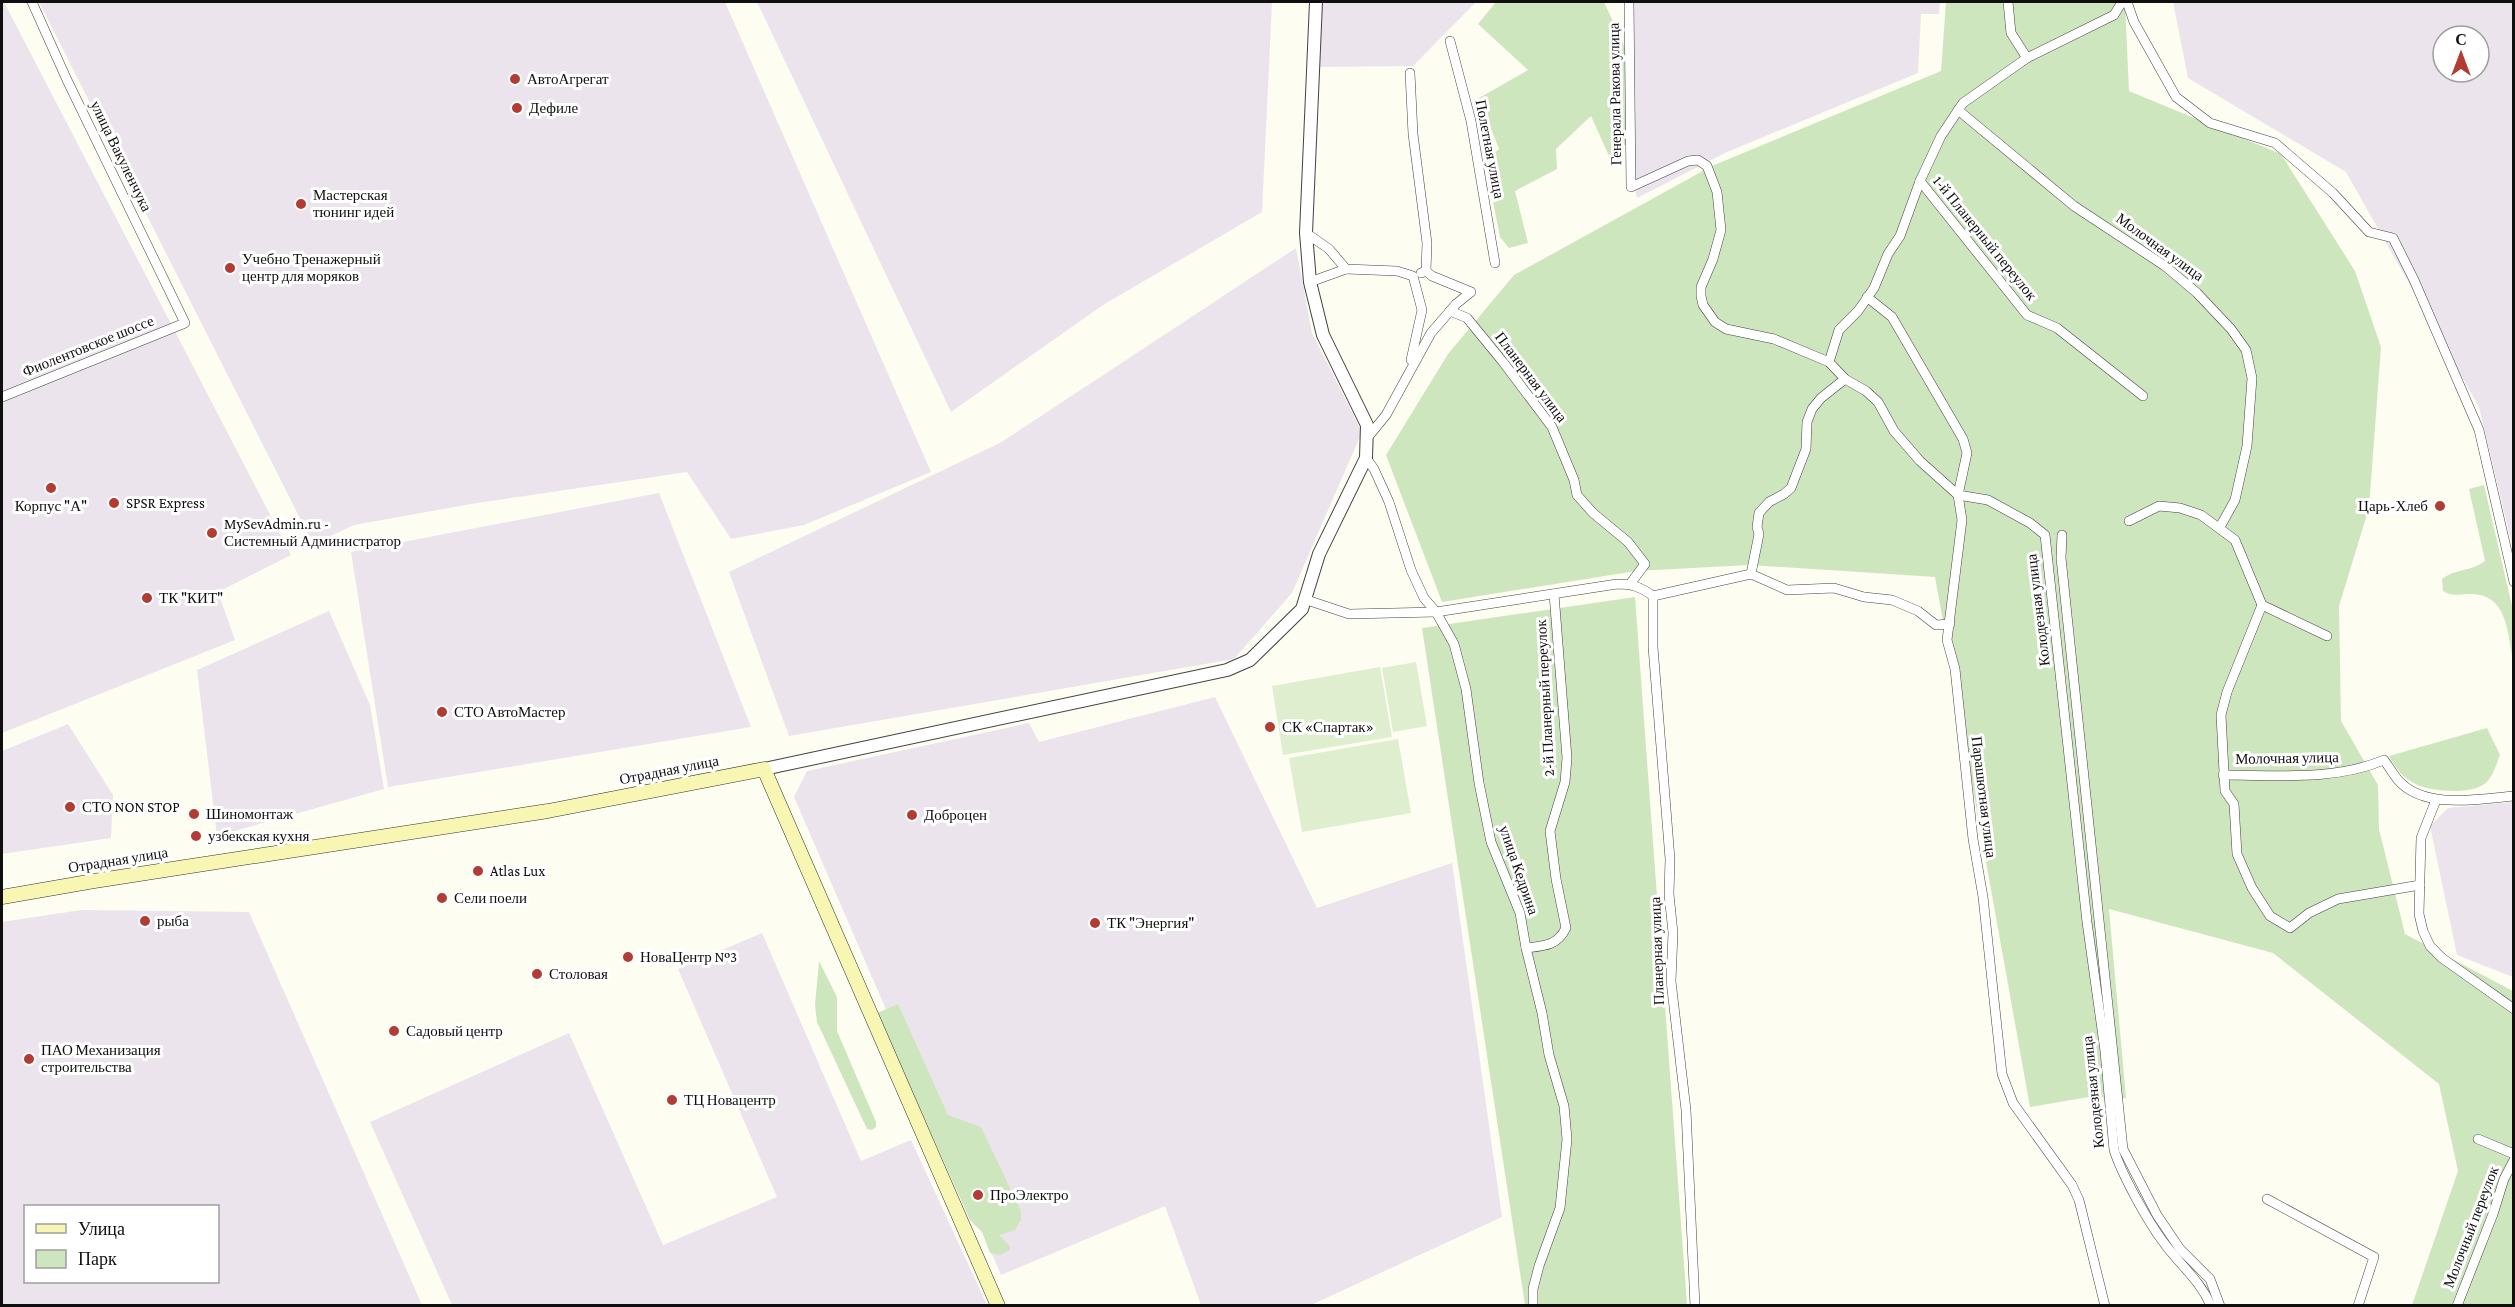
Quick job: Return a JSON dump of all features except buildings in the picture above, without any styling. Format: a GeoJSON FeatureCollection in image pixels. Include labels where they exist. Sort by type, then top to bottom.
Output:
{"type":"FeatureCollection","features":[{"type":"Feature","properties":{"kind":"main road","name":"Отрадная улица"},"geometry":{"type":"LineString","coordinates":[[2,897],[548,811],[764,769]]}},
{"type":"Feature","properties":{"kind":"main road"},"geometry":{"type":"LineString","coordinates":[[764,769],[998,1305]]}},
{"type":"Feature","properties":{"kind":"street","name":"улица Вакуленчука"},"geometry":{"type":"LineString","coordinates":[[32,2],[67,80],[185,323]]}},
{"type":"Feature","properties":{"kind":"street"},"geometry":{"type":"LineString","coordinates":[[764,769],[1227,670],[1250,660],[1302,609],[1319,554],[1366,458],[1368,436],[1363,414],[1323,335],[1311,282],[1306,233],[1316,2]]}},
{"type":"Feature","properties":{"kind":"street","name":"Генерала Ракова улица"},"geometry":{"type":"LineString","coordinates":[[1629,2],[1631,187],[1688,161],[1698,160],[1707,166],[1717,192],[1721,230],[1713,259],[1701,287],[1701,296],[1707,313],[1726,329],[1774,339],[1829,362]]}},
{"type":"Feature","properties":{"kind":"street"},"geometry":{"type":"LineString","coordinates":[[2008,2],[2012,33],[2027,58]]}},
{"type":"Feature","properties":{"kind":"street"},"geometry":{"type":"LineString","coordinates":[[1958,495],[1920,461],[1894,431],[1878,402],[1866,391],[1845,379],[1829,362],[1839,330],[1858,311],[1867,297],[1888,254],[1900,236],[1920,181],[1941,136],[1963,103],[2027,58],[2114,15],[2124,2],[2175,97],[2210,123],[2275,143],[2333,193],[2368,231],[2393,238],[2414,280],[2479,430],[2514,582]]}},
{"type":"Feature","properties":{"kind":"street","name":"Полетная улица"},"geometry":{"type":"LineString","coordinates":[[1450,41],[1471,121],[1495,263]]}},
{"type":"Feature","properties":{"kind":"street"},"geometry":{"type":"LineString","coordinates":[[1410,73],[1413,134],[1427,243],[1426,271]]}},
{"type":"Feature","properties":{"kind":"street","name":"Молочная улица"},"geometry":{"type":"LineString","coordinates":[[1958,110],[2074,206],[2181,279],[2231,329],[2246,350],[2252,378],[2249,429],[2235,500],[2220,527]]}},
{"type":"Feature","properties":{"kind":"street","name":"1-й Планерный переулок"},"geometry":{"type":"LineString","coordinates":[[1920,181],[2027,315],[2057,328],[2143,396]]}},
{"type":"Feature","properties":{"kind":"street"},"geometry":{"type":"LineString","coordinates":[[1306,233],[1329,249],[1346,269]]}},
{"type":"Feature","properties":{"kind":"street"},"geometry":{"type":"LineString","coordinates":[[1311,282],[1346,269],[1397,271],[1413,276],[1426,271]]}},
{"type":"Feature","properties":{"kind":"street"},"geometry":{"type":"LineString","coordinates":[[1368,436],[1386,415],[1431,333],[1471,292],[1432,276],[1426,271]]}},
{"type":"Feature","properties":{"kind":"street"},"geometry":{"type":"LineString","coordinates":[[1409,371],[1422,310],[1413,276]]}},
{"type":"Feature","properties":{"kind":"street","name":"Парашютная улица"},"geometry":{"type":"LineString","coordinates":[[1867,297],[1892,317],[1963,439],[1967,453],[1958,495],[1962,520],[1947,640],[1955,669],[2002,1074],[2013,1103],[2072,1185],[2079,1200],[2105,1305]]}},
{"type":"Feature","properties":{"kind":"street","name":"Планерная улица"},"geometry":{"type":"LineString","coordinates":[[1450,312],[1467,318],[1551,427],[1574,480],[1577,495],[1593,513],[1628,542],[1645,564],[1630,584]]}},
{"type":"Feature","properties":{"kind":"street","name":"Фиолентовское шоссе"},"geometry":{"type":"LineString","coordinates":[[2,397],[185,323]]}},
{"type":"Feature","properties":{"kind":"street"},"geometry":{"type":"LineString","coordinates":[[1751,574],[1759,534],[1757,527],[1759,513],[1769,502],[1791,488],[1806,449],[1807,422],[1812,409],[1821,398],[1845,379]]}},
{"type":"Feature","properties":{"kind":"street","name":"улица Кедрина"},"geometry":{"type":"LineString","coordinates":[[1366,458],[1389,502],[1411,570],[1424,598],[1436,612],[1454,644],[1466,689],[1479,783],[1491,842],[1520,913],[1549,1055],[1564,1106],[1568,1139],[1560,1208],[1539,1266],[1533,1289],[1533,1305]]}},
{"type":"Feature","properties":{"kind":"street","name":"Колодезная улица"},"geometry":{"type":"LineString","coordinates":[[1958,495],[1988,500],[2030,523],[2045,535],[2087,922],[2105,1051],[2114,1150],[2118,1165],[2164,1243],[2205,1290],[2211,1305]]}},
{"type":"Feature","properties":{"kind":"street"},"geometry":{"type":"LineString","coordinates":[[2129,520],[2159,506],[2180,508],[2202,515],[2235,540],[2262,605],[2327,636]]}},
{"type":"Feature","properties":{"kind":"street","name":"Колодезная улица"},"geometry":{"type":"LineString","coordinates":[[2062,535],[2061,558],[2123,1149],[2157,1215],[2180,1249],[2210,1279],[2220,1305]]}},
{"type":"Feature","properties":{"kind":"street"},"geometry":{"type":"LineString","coordinates":[[1304,599],[1349,614],[1436,612],[1617,584],[1630,584],[1642,588],[1653,596],[1751,574],[1787,590],[1834,588],[1864,597],[1892,600],[1918,611],[1936,625],[1950,624]]}},
{"type":"Feature","properties":{"kind":"street","name":"2-й Планерный переулок"},"geometry":{"type":"LineString","coordinates":[[1526,948],[1552,945],[1566,928],[1556,879],[1550,831],[1565,782],[1567,758],[1554,594]]}},
{"type":"Feature","properties":{"kind":"street","name":"Планерная улица"},"geometry":{"type":"LineString","coordinates":[[1653,596],[1653,646],[1661,726],[1673,933],[1671,981],[1686,1110],[1695,1305]]}},
{"type":"Feature","properties":{"kind":"street","name":"Молочная улица"},"geometry":{"type":"LineString","coordinates":[[2262,605],[2227,692],[2221,715],[2224,791],[2234,804],[2237,854],[2252,888],[2270,916],[2290,928],[2309,914],[2338,899],[2420,885]]}},
{"type":"Feature","properties":{"kind":"street","name":"Молочная улица"},"geometry":{"type":"LineString","coordinates":[[2223,775],[2326,775],[2360,770],[2384,760],[2399,782],[2436,800]]}},
{"type":"Feature","properties":{"kind":"street"},"geometry":{"type":"LineString","coordinates":[[2514,796],[2436,800],[2421,838],[2419,914],[2422,931],[2430,946],[2442,958],[2514,1009]]}},
{"type":"Feature","properties":{"kind":"street","name":"Молочный переулок"},"geometry":{"type":"LineString","coordinates":[[2478,1139],[2514,1154]]}},
{"type":"Feature","properties":{"kind":"street","name":"Молочный переулок"},"geometry":{"type":"LineString","coordinates":[[2457,1305],[2493,1214],[2504,1179],[2514,1160]]}},
{"type":"Feature","properties":{"kind":"street"},"geometry":{"type":"LineString","coordinates":[[2267,1199],[2374,1257],[2358,1305]]}},
{"type":"Feature","properties":{"kind":"shaded area"},"geometry":{"type":"Polygon","coordinates":[[[2,2],[291,555],[218,592],[235,640],[2,733],[2,2]]]}},
{"type":"Feature","properties":{"kind":"shaded area"},"geometry":{"type":"Polygon","coordinates":[[[39,2],[725,2],[931,472],[804,525],[731,539],[687,472],[471,504],[354,525],[313,544],[39,2]]]}},
{"type":"Feature","properties":{"kind":"shaded area"},"geometry":{"type":"Polygon","coordinates":[[[757,2],[1272,2],[1262,212],[1103,305],[951,412],[757,2]]]}},
{"type":"Feature","properties":{"kind":"shaded area"},"geometry":{"type":"Polygon","coordinates":[[[1322,2],[1476,2],[1413,66],[1318,67],[1322,2]]]}},
{"type":"Feature","properties":{"kind":"shaded area"},"geometry":{"type":"Polygon","coordinates":[[[1631,2],[1940,2],[1939,14],[1921,14],[1918,73],[1727,152],[1637,198],[1632,176],[1631,2]]]}},
{"type":"Feature","properties":{"kind":"shaded area"},"geometry":{"type":"Polygon","coordinates":[[[2173,2],[2513,2],[2513,549],[2479,407],[2346,172],[2188,78],[2173,2]]]}},
{"type":"Feature","properties":{"kind":"shaded area"},"geometry":{"type":"Polygon","coordinates":[[[1296,248],[1312,333],[1362,432],[1292,593],[1234,659],[789,736],[729,572],[1000,443],[1296,248]]]}},
{"type":"Feature","properties":{"kind":"shaded area"},"geometry":{"type":"Polygon","coordinates":[[[659,493],[751,727],[388,787],[351,552],[659,493]]]}},
{"type":"Feature","properties":{"kind":"shaded area"},"geometry":{"type":"Polygon","coordinates":[[[329,611],[370,705],[384,789],[217,836],[197,670],[329,611]]]}},
{"type":"Feature","properties":{"kind":"shaded area"},"geometry":{"type":"Polygon","coordinates":[[[1215,697],[1317,908],[1452,863],[1502,1217],[1311,1305],[1201,1305],[1165,1206],[1001,1275],[794,797],[807,771],[1029,723],[1039,742],[1215,697]]]}},
{"type":"Feature","properties":{"kind":"shaded area"},"geometry":{"type":"Polygon","coordinates":[[[68,724],[113,795],[111,838],[2,854],[2,751],[68,724]]]}},
{"type":"Feature","properties":{"kind":"shaded area"},"geometry":{"type":"Polygon","coordinates":[[[2513,802],[2513,977],[2457,955],[2430,826],[2448,808],[2513,802]]]}},
{"type":"Feature","properties":{"kind":"shaded area"},"geometry":{"type":"Polygon","coordinates":[[[81,910],[249,912],[422,1305],[2,1305],[2,922],[81,910]]]}},
{"type":"Feature","properties":{"kind":"shaded area"},"geometry":{"type":"Polygon","coordinates":[[[762,933],[861,1161],[911,1140],[987,1305],[452,1305],[370,1122],[569,1033],[663,1245],[777,1197],[678,969],[762,933]]]}},
{"type":"Feature","properties":{"kind":"green space"},"geometry":{"type":"Polygon","coordinates":[[[1496,2],[1604,2],[1628,54],[1629,142],[1609,156],[1591,116],[1556,149],[1557,169],[1515,191],[1528,243],[1509,248],[1500,237],[1485,161],[1499,149],[1479,98],[1528,70],[1478,24],[1496,2]]]}},
{"type":"Feature","properties":{"kind":"green space"},"geometry":{"type":"Polygon","coordinates":[[[1946,2],[2125,2],[2129,91],[2281,154],[2355,271],[2381,347],[2369,508],[2339,606],[2341,721],[2378,785],[2379,829],[2405,934],[2513,991],[2513,1305],[2412,1305],[2458,1171],[2439,1084],[2273,953],[2109,909],[2126,1098],[2089,1097],[2030,1107],[1935,577],[1749,565],[1636,571],[1442,602],[1386,455],[1448,354],[1514,275],[1712,166],[1941,71],[1946,2]]]}},
{"type":"Feature","properties":{"kind":"green space"},"geometry":{"type":"Polygon","coordinates":[[[2484,485],[2513,610],[2513,659],[2507,626],[2498,607],[2491,600],[2482,596],[2453,595],[2443,591],[2442,579],[2485,561],[2469,489],[2484,485]]]}},
{"type":"Feature","properties":{"kind":"green space"},"geometry":{"type":"Polygon","coordinates":[[[1635,597],[1687,1305],[1525,1305],[1422,628],[1635,597]]]}},
{"type":"Feature","properties":{"kind":"green space"},"geometry":{"type":"Polygon","coordinates":[[[1416,662],[1427,726],[1393,732],[1382,668],[1416,662]]]}},
{"type":"Feature","properties":{"kind":"green space"},"geometry":{"type":"Polygon","coordinates":[[[1380,667],[1392,737],[1283,755],[1272,686],[1380,667]]]}},
{"type":"Feature","properties":{"kind":"green space"},"geometry":{"type":"Polygon","coordinates":[[[2487,728],[2500,755],[2485,784],[2475,788],[2454,791],[2424,787],[2401,774],[2389,756],[2487,728]]]}},
{"type":"Feature","properties":{"kind":"green space"},"geometry":{"type":"Polygon","coordinates":[[[1398,739],[1411,813],[1302,832],[1289,758],[1398,739]]]}},
{"type":"Feature","properties":{"kind":"green space"},"geometry":{"type":"Polygon","coordinates":[[[819,961],[837,997],[837,1031],[876,1122],[876,1127],[872,1130],[867,1129],[817,1022],[815,1005],[819,961]]]}},
{"type":"Feature","properties":{"kind":"green space"},"geometry":{"type":"Polygon","coordinates":[[[898,1004],[948,1115],[981,1127],[1021,1211],[1021,1220],[1015,1230],[999,1235],[1010,1246],[1010,1250],[1000,1255],[990,1253],[982,1232],[970,1220],[877,1013],[898,1004]]]}},
{"type":"Feature","properties":{"kind":"place","name":"АвтоАгрегат"},"geometry":{"type":"Point","coordinates":[515,79]}},
{"type":"Feature","properties":{"kind":"place","name":"Дефиле"},"geometry":{"type":"Point","coordinates":[517,108]}},
{"type":"Feature","properties":{"kind":"place","name":"Мастерская тюнинг идей"},"geometry":{"type":"Point","coordinates":[301,204]}},
{"type":"Feature","properties":{"kind":"place","name":"Учебно Тренажерный центр для моряков"},"geometry":{"type":"Point","coordinates":[230,268]}},
{"type":"Feature","properties":{"kind":"place","name":"Корпус \"А\""},"geometry":{"type":"Point","coordinates":[51,488]}},
{"type":"Feature","properties":{"kind":"place","name":"SPSR Express"},"geometry":{"type":"Point","coordinates":[114,503]}},
{"type":"Feature","properties":{"kind":"place","name":"Царь-Хлеб"},"geometry":{"type":"Point","coordinates":[2440,506]}},
{"type":"Feature","properties":{"kind":"place","name":"MySevAdmin.ru - Системный Администратор"},"geometry":{"type":"Point","coordinates":[212,533]}},
{"type":"Feature","properties":{"kind":"place","name":"ТК \"КИТ\""},"geometry":{"type":"Point","coordinates":[147,598]}},
{"type":"Feature","properties":{"kind":"place","name":"СТО АвтоМастер"},"geometry":{"type":"Point","coordinates":[442,712]}},
{"type":"Feature","properties":{"kind":"place","name":"СК «Спартак»"},"geometry":{"type":"Point","coordinates":[1270,727]}},
{"type":"Feature","properties":{"kind":"place","name":"СТО NON STOP"},"geometry":{"type":"Point","coordinates":[70,807]}},
{"type":"Feature","properties":{"kind":"place","name":"Шиномонтаж"},"geometry":{"type":"Point","coordinates":[194,814]}},
{"type":"Feature","properties":{"kind":"place","name":"Доброцен"},"geometry":{"type":"Point","coordinates":[912,815]}},
{"type":"Feature","properties":{"kind":"place","name":"узбекская кухня"},"geometry":{"type":"Point","coordinates":[196,836]}},
{"type":"Feature","properties":{"kind":"place","name":"Atlas Lux"},"geometry":{"type":"Point","coordinates":[478,871]}},
{"type":"Feature","properties":{"kind":"place","name":"Сели поели"},"geometry":{"type":"Point","coordinates":[442,898]}},
{"type":"Feature","properties":{"kind":"place","name":"рыба"},"geometry":{"type":"Point","coordinates":[145,921]}},
{"type":"Feature","properties":{"kind":"place","name":"ТК \"Энергия\""},"geometry":{"type":"Point","coordinates":[1095,923]}},
{"type":"Feature","properties":{"kind":"place","name":"НоваЦентр №3"},"geometry":{"type":"Point","coordinates":[628,957]}},
{"type":"Feature","properties":{"kind":"place","name":"Столовая"},"geometry":{"type":"Point","coordinates":[537,974]}},
{"type":"Feature","properties":{"kind":"place","name":"Садовый центр"},"geometry":{"type":"Point","coordinates":[394,1031]}},
{"type":"Feature","properties":{"kind":"place","name":"ПАО Механизация строительства"},"geometry":{"type":"Point","coordinates":[29,1059]}},
{"type":"Feature","properties":{"kind":"place","name":"ТЦ Новацентр"},"geometry":{"type":"Point","coordinates":[672,1100]}},
{"type":"Feature","properties":{"kind":"place","name":"ПроЭлектро"},"geometry":{"type":"Point","coordinates":[978,1195]}}]}
